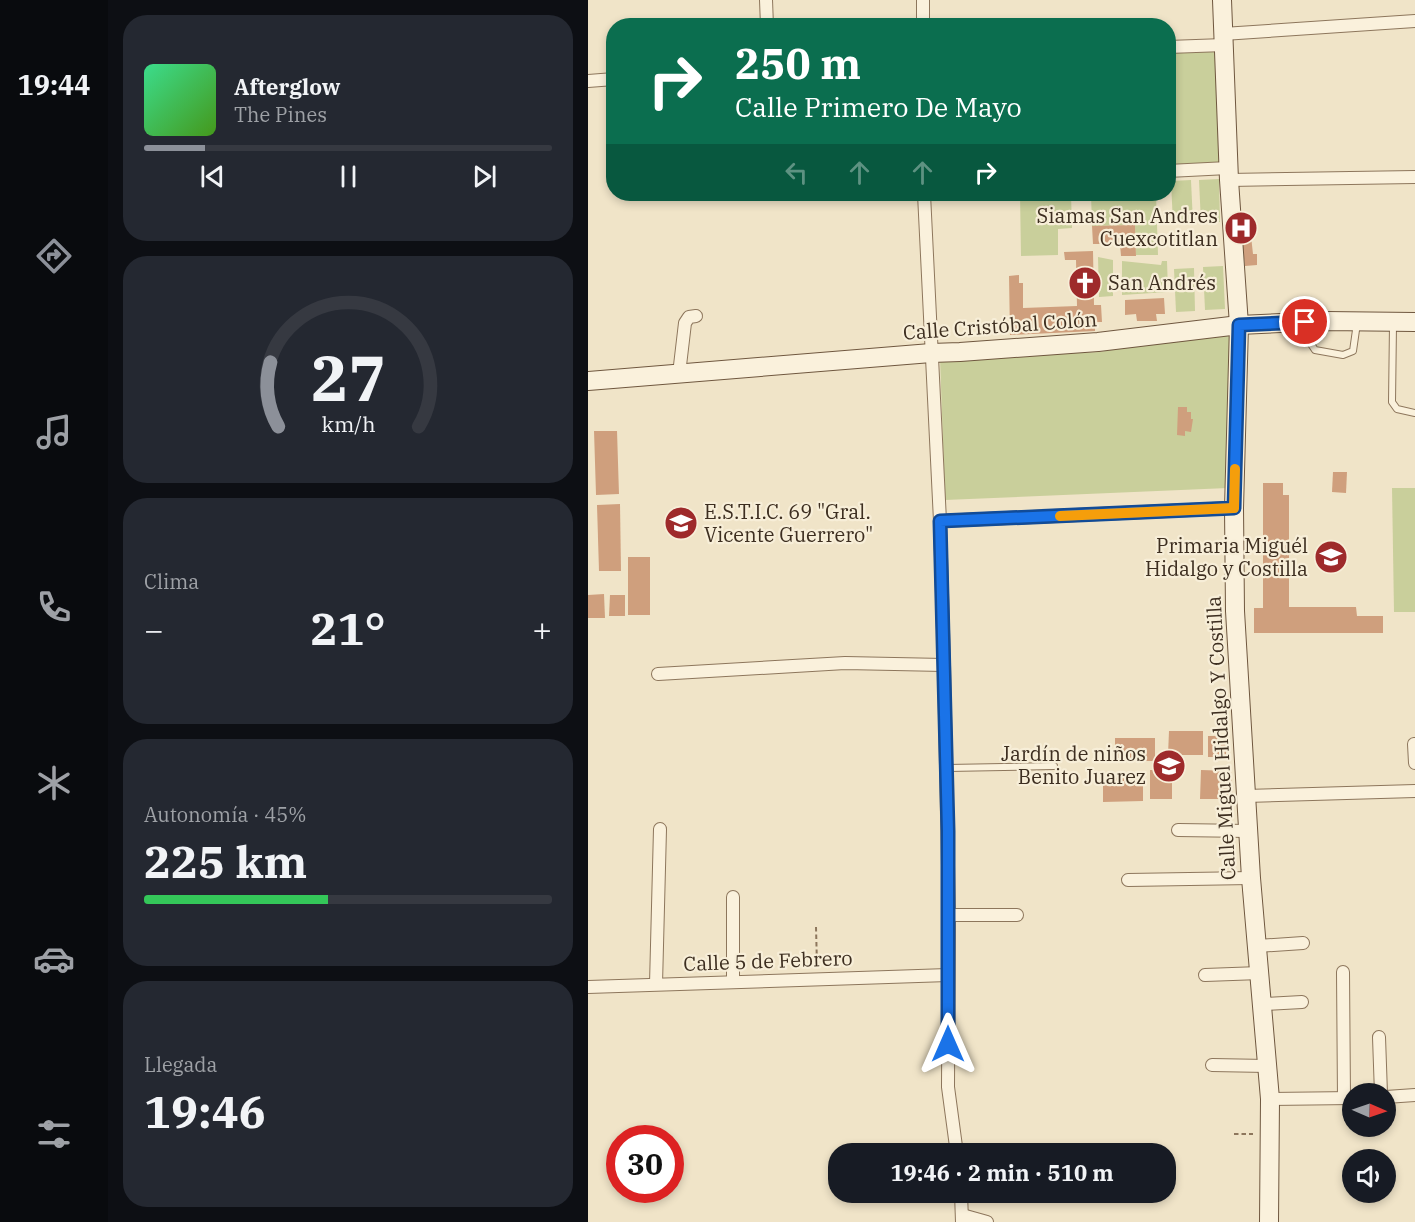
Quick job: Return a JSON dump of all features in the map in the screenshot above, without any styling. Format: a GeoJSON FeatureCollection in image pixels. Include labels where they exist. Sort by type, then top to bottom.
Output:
{"type":"FeatureCollection","features":[{"type":"Feature","properties":{"kind":"main road","name":"Calle Miguel Hidalgo Y Costilla"},"geometry":{"type":"LineString","coordinates":[[1222,0],[1229,174],[1239,325],[1234,508],[1237,652],[1251,878],[1270,1099],[1269,1222]]}},
{"type":"Feature","properties":{"kind":"main road","name":"Calle Cristóbal Colón"},"geometry":{"type":"LineString","coordinates":[[588,381],[931,352],[1098,342],[1239,325],[1357,321],[1415,322]]}},
{"type":"Feature","properties":{"kind":"street"},"geometry":{"type":"LineString","coordinates":[[766,0],[767,18]]}},
{"type":"Feature","properties":{"kind":"street"},"geometry":{"type":"LineString","coordinates":[[923,0],[923,18]]}},
{"type":"Feature","properties":{"kind":"street"},"geometry":{"type":"LineString","coordinates":[[1176,46],[1415,21]]}},
{"type":"Feature","properties":{"kind":"street"},"geometry":{"type":"LineString","coordinates":[[588,81],[606,80]]}},
{"type":"Feature","properties":{"kind":"street"},"geometry":{"type":"LineString","coordinates":[[1176,171],[1415,177]]}},
{"type":"Feature","properties":{"kind":"street"},"geometry":{"type":"LineString","coordinates":[[924,201],[940,521],[944,665],[949,915],[948,1087],[956,1143]]}},
{"type":"Feature","properties":{"kind":"street"},"geometry":{"type":"LineString","coordinates":[[679,374],[685,323],[689,317],[696,316]]}},
{"type":"Feature","properties":{"kind":"street"},"geometry":{"type":"LineString","coordinates":[[940,521],[1234,508]]}},
{"type":"Feature","properties":{"kind":"street"},"geometry":{"type":"LineString","coordinates":[[658,674],[845,663],[944,665]]}},
{"type":"Feature","properties":{"kind":"street"},"geometry":{"type":"LineString","coordinates":[[1414,744],[1415,763]]}},
{"type":"Feature","properties":{"kind":"street"},"geometry":{"type":"LineString","coordinates":[[1246,796],[1415,791]]}},
{"type":"Feature","properties":{"kind":"street"},"geometry":{"type":"LineString","coordinates":[[656,984],[660,830]]}},
{"type":"Feature","properties":{"kind":"street"},"geometry":{"type":"LineString","coordinates":[[1178,830],[1248,831]]}},
{"type":"Feature","properties":{"kind":"street"},"geometry":{"type":"LineString","coordinates":[[1128,880],[1251,878]]}},
{"type":"Feature","properties":{"kind":"street"},"geometry":{"type":"LineString","coordinates":[[733,897],[733,982]]}},
{"type":"Feature","properties":{"kind":"street"},"geometry":{"type":"LineString","coordinates":[[949,915],[1017,915]]}},
{"type":"Feature","properties":{"kind":"street"},"geometry":{"type":"LineString","coordinates":[[1257,946],[1303,943]]}},
{"type":"Feature","properties":{"kind":"street"},"geometry":{"type":"LineString","coordinates":[[1343,972],[1347,1083]]}},
{"type":"Feature","properties":{"kind":"street"},"geometry":{"type":"LineString","coordinates":[[1205,975],[1260,973]]}},
{"type":"Feature","properties":{"kind":"street","name":"Calle 5 de Febrero"},"geometry":{"type":"LineString","coordinates":[[588,987],[948,975]]}},
{"type":"Feature","properties":{"kind":"street"},"geometry":{"type":"LineString","coordinates":[[1263,1004],[1302,1002]]}},
{"type":"Feature","properties":{"kind":"street"},"geometry":{"type":"LineString","coordinates":[[1379,1037],[1381,1083]]}},
{"type":"Feature","properties":{"kind":"street"},"geometry":{"type":"LineString","coordinates":[[1212,1065],[1267,1066]]}},
{"type":"Feature","properties":{"kind":"street"},"geometry":{"type":"LineString","coordinates":[[1396,1096],[1415,1095]]}},
{"type":"Feature","properties":{"kind":"street"},"geometry":{"type":"LineString","coordinates":[[1270,1099],[1342,1098]]}},
{"type":"Feature","properties":{"kind":"street"},"geometry":{"type":"LineString","coordinates":[[961,1203],[962,1218],[987,1222]]}},
{"type":"Feature","properties":{"kind":"lane"},"geometry":{"type":"LineString","coordinates":[[1305,322],[1307,338],[1315,351],[1343,355],[1353,351],[1357,321]]}},
{"type":"Feature","properties":{"kind":"lane"},"geometry":{"type":"LineString","coordinates":[[1393,322],[1392,402],[1397,409],[1415,413]]}},
{"type":"Feature","properties":{"kind":"lane"},"geometry":{"type":"LineString","coordinates":[[946,768],[1054,766]]}},
{"type":"Feature","properties":{"kind":"path"},"geometry":{"type":"LineString","coordinates":[[816,927],[817,979]]}},
{"type":"Feature","properties":{"kind":"path"},"geometry":{"type":"LineString","coordinates":[[1234,1134],[1270,1134]]}},
{"type":"Feature","properties":{"kind":"green space"},"geometry":{"type":"Polygon","coordinates":[[[1216,51],[1220,163],[1176,165],[1176,53],[1216,51]]]}},
{"type":"Feature","properties":{"kind":"green space"},"geometry":{"type":"Polygon","coordinates":[[[1219,179],[1220,222],[1201,223],[1199,180],[1219,179]]]}},
{"type":"Feature","properties":{"kind":"green space"},"geometry":{"type":"Polygon","coordinates":[[[1191,180],[1193,223],[1173,224],[1172,201],[1176,201],[1176,181],[1191,180]]]}},
{"type":"Feature","properties":{"kind":"green space"},"geometry":{"type":"Polygon","coordinates":[[[1020,201],[1071,201],[1072,228],[1058,229],[1058,255],[1021,256],[1020,201]]]}},
{"type":"Feature","properties":{"kind":"green space"},"geometry":{"type":"Polygon","coordinates":[[[1091,201],[1156,201],[1158,255],[1136,255],[1135,225],[1092,226],[1091,201]]]}},
{"type":"Feature","properties":{"kind":"green space"},"geometry":{"type":"Polygon","coordinates":[[[1098,257],[1113,260],[1113,296],[1099,297],[1098,257]]]}},
{"type":"Feature","properties":{"kind":"green space"},"geometry":{"type":"Polygon","coordinates":[[[1122,261],[1161,265],[1162,261],[1167,261],[1168,292],[1122,295],[1122,261]]]}},
{"type":"Feature","properties":{"kind":"green space"},"geometry":{"type":"Polygon","coordinates":[[[1223,266],[1225,309],[1205,310],[1203,267],[1223,266]]]}},
{"type":"Feature","properties":{"kind":"green space"},"geometry":{"type":"Polygon","coordinates":[[[1194,268],[1195,311],[1176,312],[1174,269],[1194,268]]]}},
{"type":"Feature","properties":{"kind":"green space"},"geometry":{"type":"Polygon","coordinates":[[[1229,335],[1228,488],[945,500],[940,358],[1100,352],[1174,338],[1229,335]]]}},
{"type":"Feature","properties":{"kind":"green space"},"geometry":{"type":"Polygon","coordinates":[[[1392,488],[1415,488],[1415,612],[1394,612],[1392,488]]]}},
{"type":"Feature","properties":{"kind":"building"},"geometry":{"type":"Polygon","coordinates":[[[1135,225],[1136,256],[1121,256],[1120,244],[1093,244],[1092,226],[1135,225]]]}},
{"type":"Feature","properties":{"kind":"building"},"geometry":{"type":"Polygon","coordinates":[[[1241,236],[1251,236],[1253,254],[1257,254],[1257,265],[1245,266],[1241,236]]]}},
{"type":"Feature","properties":{"kind":"building"},"geometry":{"type":"Polygon","coordinates":[[[1093,251],[1094,305],[1101,305],[1102,322],[1095,322],[1095,331],[1010,335],[1009,276],[1019,275],[1019,283],[1023,283],[1023,308],[1077,306],[1076,260],[1065,260],[1064,252],[1093,251]]]}},
{"type":"Feature","properties":{"kind":"building"},"geometry":{"type":"Polygon","coordinates":[[[1164,298],[1165,314],[1156,314],[1157,321],[1137,321],[1136,314],[1125,315],[1125,300],[1164,298]]]}},
{"type":"Feature","properties":{"kind":"building"},"geometry":{"type":"Polygon","coordinates":[[[1178,407],[1187,407],[1187,412],[1191,412],[1191,419],[1193,419],[1191,432],[1185,431],[1185,436],[1177,435],[1178,407]]]}},
{"type":"Feature","properties":{"kind":"building"},"geometry":{"type":"Polygon","coordinates":[[[594,431],[617,431],[619,494],[596,495],[594,431]]]}},
{"type":"Feature","properties":{"kind":"building"},"geometry":{"type":"Polygon","coordinates":[[[1333,472],[1347,472],[1346,493],[1332,492],[1333,472]]]}},
{"type":"Feature","properties":{"kind":"building"},"geometry":{"type":"Polygon","coordinates":[[[1263,483],[1283,483],[1283,495],[1289,495],[1289,607],[1356,607],[1357,616],[1383,616],[1383,633],[1254,633],[1254,608],[1263,608],[1263,483]]]}},
{"type":"Feature","properties":{"kind":"building"},"geometry":{"type":"Polygon","coordinates":[[[620,504],[621,571],[599,571],[597,505],[620,504]]]}},
{"type":"Feature","properties":{"kind":"building"},"geometry":{"type":"Polygon","coordinates":[[[628,557],[650,557],[650,615],[628,615],[628,557]]]}},
{"type":"Feature","properties":{"kind":"building"},"geometry":{"type":"Polygon","coordinates":[[[604,594],[605,618],[588,618],[588,595],[604,594]]]}},
{"type":"Feature","properties":{"kind":"building"},"geometry":{"type":"Polygon","coordinates":[[[610,595],[625,595],[625,616],[609,616],[610,595]]]}},
{"type":"Feature","properties":{"kind":"building"},"geometry":{"type":"Polygon","coordinates":[[[1169,731],[1203,731],[1203,755],[1168,755],[1169,731]]]}},
{"type":"Feature","properties":{"kind":"building"},"geometry":{"type":"Polygon","coordinates":[[[1208,736],[1226,736],[1226,757],[1208,757],[1208,736]]]}},
{"type":"Feature","properties":{"kind":"building"},"geometry":{"type":"Polygon","coordinates":[[[1115,738],[1155,738],[1155,761],[1115,761],[1115,738]]]}},
{"type":"Feature","properties":{"kind":"building"},"geometry":{"type":"Polygon","coordinates":[[[1150,770],[1172,770],[1172,799],[1150,799],[1150,770]]]}},
{"type":"Feature","properties":{"kind":"building"},"geometry":{"type":"Polygon","coordinates":[[[1201,770],[1231,771],[1233,802],[1223,802],[1222,799],[1200,799],[1201,770]]]}},
{"type":"Feature","properties":{"kind":"building"},"geometry":{"type":"Polygon","coordinates":[[[1143,777],[1143,801],[1103,802],[1103,778],[1143,777]]]}},
{"type":"Feature","properties":{"kind":"slow traffic"},"geometry":{"type":"LineString","coordinates":[[1060,516],[1234,508],[1235,469]]}},
{"type":"Feature","properties":{"kind":"place","name":"Siamas San Andres Cuexcotitlan"},"geometry":{"type":"Point","coordinates":[1241,228]}},
{"type":"Feature","properties":{"kind":"place","name":"San Andrés"},"geometry":{"type":"Point","coordinates":[1085,283]}},
{"type":"Feature","properties":{"kind":"place","name":"E.S.T.I.C. 69 \"Gral. Vicente Guerrero\""},"geometry":{"type":"Point","coordinates":[681,523]}},
{"type":"Feature","properties":{"kind":"place","name":"Primaria Miguél Hidalgo y Costilla"},"geometry":{"type":"Point","coordinates":[1331,557]}},
{"type":"Feature","properties":{"kind":"place","name":"Jardín de niños Benito Juarez"},"geometry":{"type":"Point","coordinates":[1169,766]}},
{"type":"Feature","properties":{"kind":"route"},"geometry":{"type":"LineString","coordinates":[[948,1044],[948,831],[940,521],[1234,508],[1239,325],[1305,322]]}}]}
